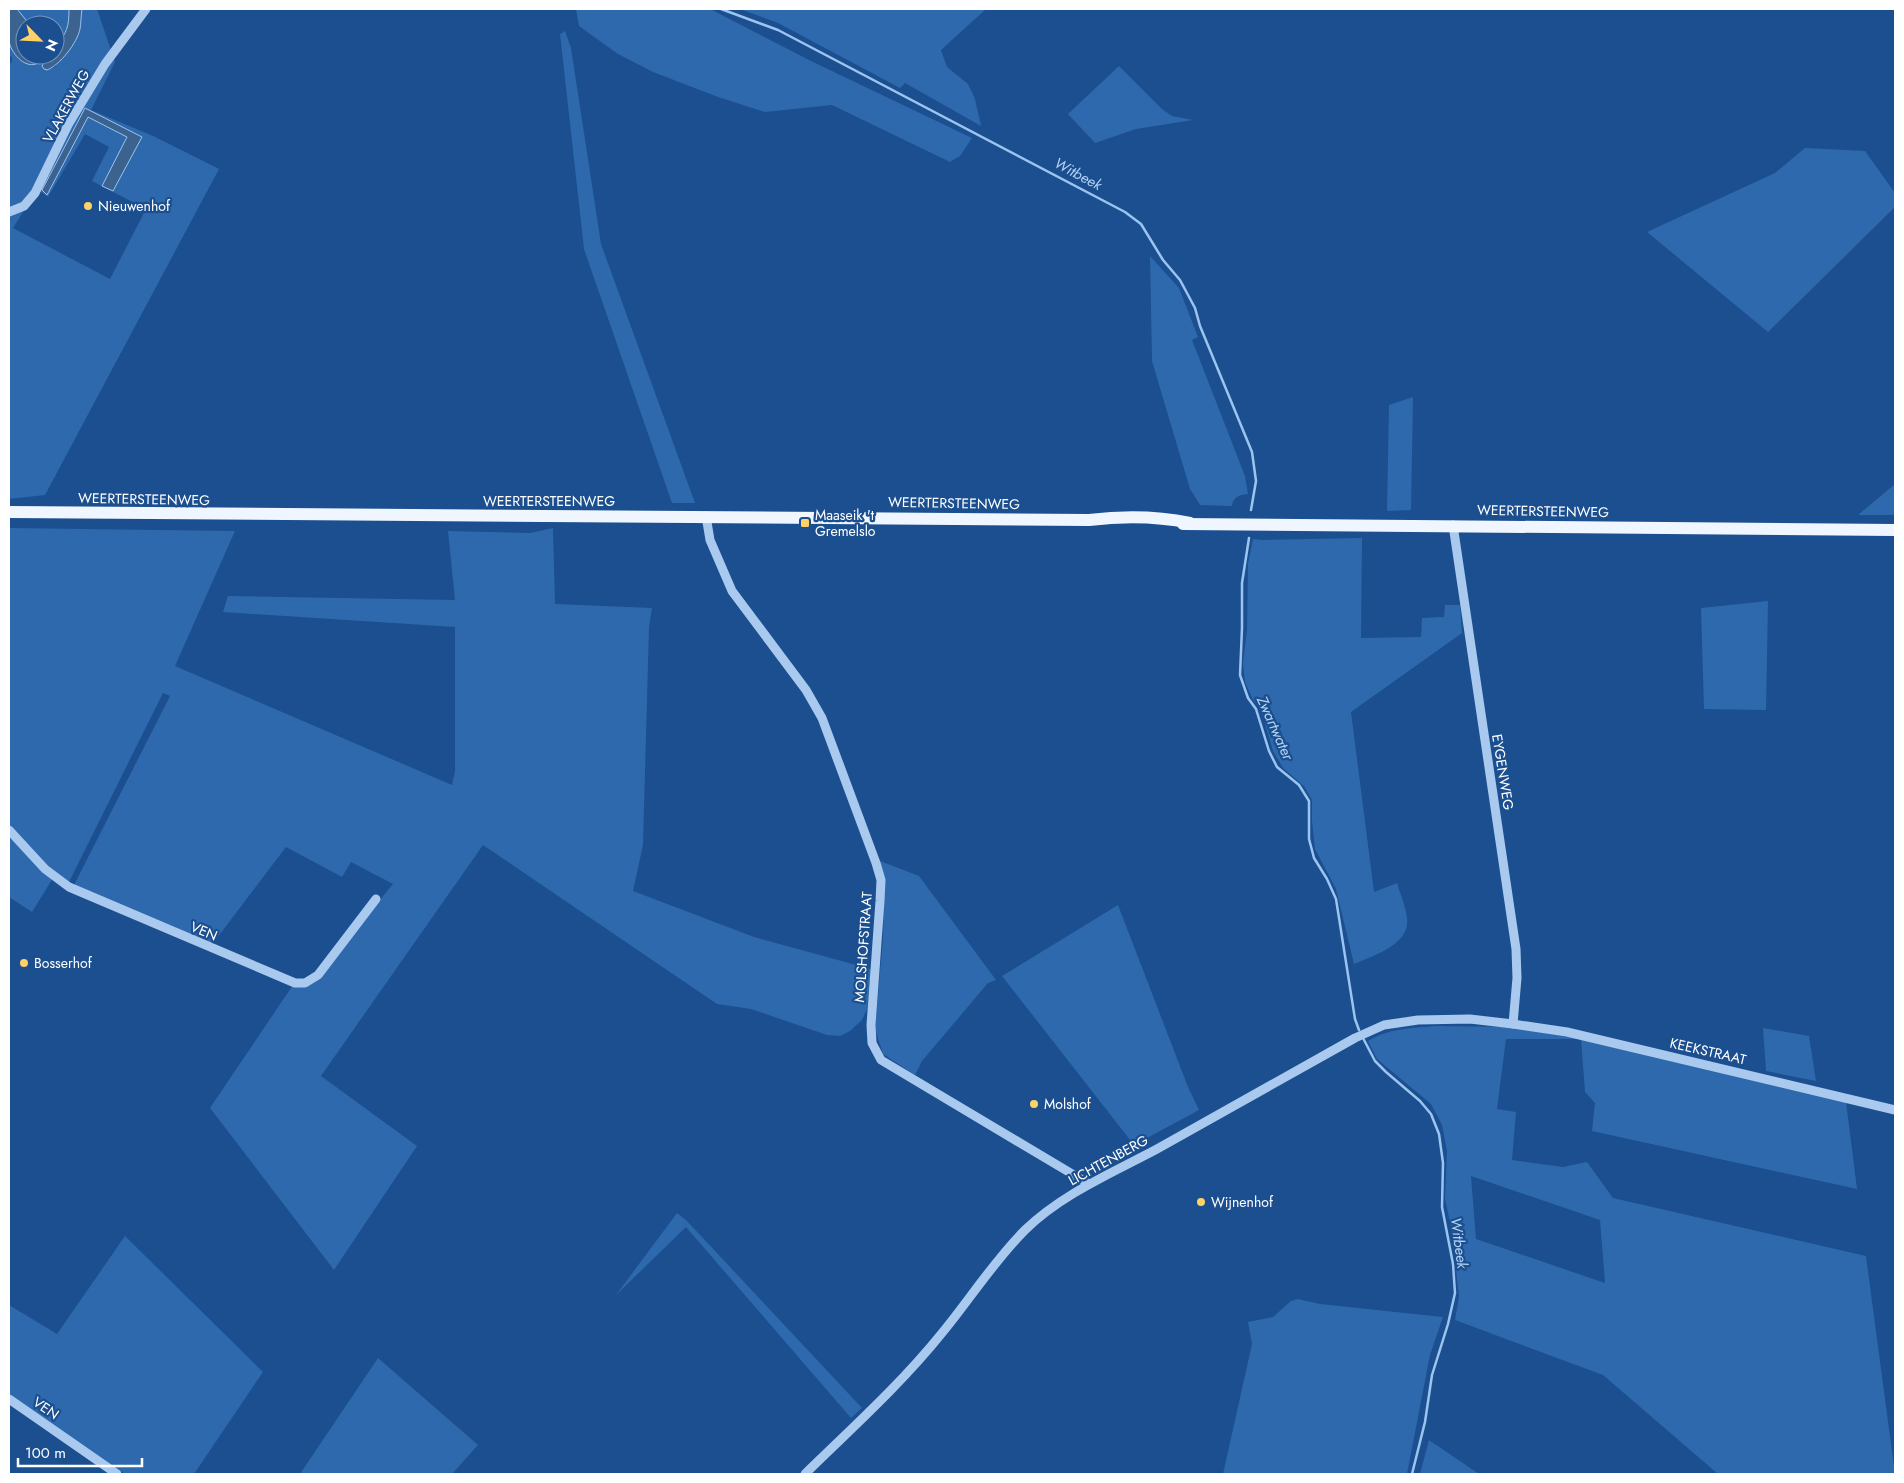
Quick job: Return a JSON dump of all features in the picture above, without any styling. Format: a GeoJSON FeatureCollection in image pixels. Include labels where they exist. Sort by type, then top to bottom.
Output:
{"type":"FeatureCollection","features":[{"type":"Feature","properties":{"kind":"main road","name":"WEERTERSTEENWEG"},"geometry":{"type":"LineString","coordinates":[[9,512],[1089,520],[1116,517],[1149,517],[1190,523],[1895,530]]}},
{"type":"Feature","properties":{"kind":"street","name":"VLAKERWEG"},"geometry":{"type":"LineString","coordinates":[[9,212],[24,206],[35,193],[68,126],[105,64],[146,9]]}},
{"type":"Feature","properties":{"kind":"street","name":"MOLSHOFSTRAAT"},"geometry":{"type":"LineString","coordinates":[[706,516],[710,540],[732,591],[806,690],[822,718],[876,863],[880,880],[880,901],[870,1025],[872,1043],[881,1060],[1089,1184]]}},
{"type":"Feature","properties":{"kind":"street","name":"EYGENWEG"},"geometry":{"type":"LineString","coordinates":[[1453,526],[1516,949],[1517,978],[1513,1024]]}},
{"type":"Feature","properties":{"kind":"street","name":"VEN"},"geometry":{"type":"LineString","coordinates":[[9,830],[45,869],[69,887],[294,983],[305,983],[318,975],[376,899]]}},
{"type":"Feature","properties":{"kind":"street","name":"LICHTENBERG"},"geometry":{"type":"LineString","coordinates":[[805,1474],[899,1381],[941,1334],[985,1277],[1026,1230],[1053,1208],[1089,1184],[1155,1150],[1372,1029],[1384,1025],[1418,1020],[1470,1019],[1513,1024]]}},
{"type":"Feature","properties":{"kind":"street","name":"KEEKSTRAAT"},"geometry":{"type":"LineString","coordinates":[[1513,1024],[1567,1032],[1895,1110]]}},
{"type":"Feature","properties":{"kind":"street","name":"VEN"},"geometry":{"type":"LineString","coordinates":[[9,1399],[117,1474]]}},
{"type":"Feature","properties":{"kind":"shaded area"},"geometry":{"type":"Polygon","coordinates":[[[9,9],[17,9],[22,15],[15,15],[15,55],[10,46],[8,29],[9,9]]]}},
{"type":"Feature","properties":{"kind":"shaded area"},"geometry":{"type":"Polygon","coordinates":[[[17,9],[69,9],[65,31],[65,15],[22,15],[17,9]]]}},
{"type":"Feature","properties":{"kind":"shaded area"},"geometry":{"type":"Polygon","coordinates":[[[69,9],[82,9],[78,35],[65,55],[65,31],[69,9]]]}},
{"type":"Feature","properties":{"kind":"shaded area"},"geometry":{"type":"Polygon","coordinates":[[[82,9],[97,9],[115,62],[91,110],[153,136],[219,169],[45,495],[9,499],[9,63],[12,62],[12,57],[9,56],[9,43],[15,52],[15,65],[45,65],[44,69],[47,70],[56,65],[65,65],[65,52],[80,30],[82,9]],[[85,134],[48,197],[40,191],[57,158],[13,228],[110,279],[146,209],[92,181],[109,147],[85,134]]]}},
{"type":"Feature","properties":{"kind":"shaded area"},"geometry":{"type":"Polygon","coordinates":[[[576,9],[710,9],[811,61],[972,138],[960,156],[950,162],[832,105],[765,112],[718,97],[653,72],[618,54],[579,26],[576,9]]]}},
{"type":"Feature","properties":{"kind":"shaded area"},"geometry":{"type":"Polygon","coordinates":[[[740,9],[986,9],[941,50],[947,67],[968,84],[975,99],[981,126],[905,83],[900,88],[778,23],[740,9]]]}},
{"type":"Feature","properties":{"kind":"shaded area"},"geometry":{"type":"Polygon","coordinates":[[[565,31],[571,48],[601,244],[695,503],[672,503],[584,249],[560,34],[565,31]]]}},
{"type":"Feature","properties":{"kind":"shaded area"},"geometry":{"type":"Polygon","coordinates":[[[43,65],[54,65],[47,70],[43,65]]]}},
{"type":"Feature","properties":{"kind":"shaded area"},"geometry":{"type":"Polygon","coordinates":[[[1119,66],[1162,109],[1172,116],[1193,120],[1136,129],[1095,143],[1068,114],[1119,66]]]}},
{"type":"Feature","properties":{"kind":"shaded area"},"geometry":{"type":"Polygon","coordinates":[[[85,108],[142,137],[113,191],[102,186],[127,137],[88,117],[47,195],[42,190],[85,108]]]}},
{"type":"Feature","properties":{"kind":"shaded area"},"geometry":{"type":"Polygon","coordinates":[[[1805,148],[1865,151],[1895,193],[1895,207],[1768,332],[1647,232],[1775,173],[1805,148]]]}},
{"type":"Feature","properties":{"kind":"shaded area"},"geometry":{"type":"Polygon","coordinates":[[[1150,256],[1179,288],[1198,337],[1192,340],[1245,476],[1248,494],[1237,497],[1232,506],[1200,505],[1190,489],[1152,361],[1150,256]]]}},
{"type":"Feature","properties":{"kind":"shaded area"},"geometry":{"type":"Polygon","coordinates":[[[1413,397],[1411,510],[1387,511],[1389,405],[1413,397]]]}},
{"type":"Feature","properties":{"kind":"shaded area"},"geometry":{"type":"Polygon","coordinates":[[[1895,484],[1894,515],[1858,515],[1895,484]]]}},
{"type":"Feature","properties":{"kind":"shaded area"},"geometry":{"type":"Polygon","coordinates":[[[9,528],[235,531],[175,666],[452,785],[455,771],[455,627],[223,612],[228,596],[455,600],[448,531],[530,533],[553,528],[555,604],[652,608],[649,627],[643,845],[633,891],[754,937],[871,969],[867,1009],[862,1020],[850,1031],[840,1036],[827,1035],[751,1009],[717,1004],[483,845],[321,1076],[417,1146],[334,1270],[210,1108],[293,985],[306,985],[393,884],[351,862],[342,877],[286,847],[211,946],[73,887],[170,696],[163,693],[68,884],[61,879],[9,827],[9,528]]]}},
{"type":"Feature","properties":{"kind":"shaded area"},"geometry":{"type":"Polygon","coordinates":[[[1362,538],[1361,638],[1421,637],[1422,618],[1444,617],[1445,605],[1460,605],[1462,633],[1351,712],[1374,892],[1397,883],[1407,918],[1407,927],[1397,942],[1380,953],[1354,964],[1336,889],[1315,849],[1312,800],[1304,786],[1283,768],[1273,751],[1261,710],[1252,698],[1245,682],[1243,663],[1247,630],[1248,564],[1253,539],[1362,538]]]}},
{"type":"Feature","properties":{"kind":"shaded area"},"geometry":{"type":"Polygon","coordinates":[[[1768,601],[1766,710],[1704,709],[1701,608],[1768,601]]]}},
{"type":"Feature","properties":{"kind":"shaded area"},"geometry":{"type":"Polygon","coordinates":[[[9,833],[53,878],[32,912],[9,897],[9,833]]]}},
{"type":"Feature","properties":{"kind":"shaded area"},"geometry":{"type":"Polygon","coordinates":[[[880,861],[919,876],[996,980],[988,983],[922,1061],[915,1075],[883,1054],[875,1029],[883,938],[884,889],[880,861]]]}},
{"type":"Feature","properties":{"kind":"shaded area"},"geometry":{"type":"Polygon","coordinates":[[[1118,905],[1188,1087],[1199,1110],[1134,1145],[1002,976],[1118,905]]]}},
{"type":"Feature","properties":{"kind":"shaded area"},"geometry":{"type":"Polygon","coordinates":[[[1437,1026],[1512,1027],[1581,1039],[1506,1039],[1497,1109],[1516,1112],[1512,1160],[1563,1167],[1587,1162],[1613,1198],[1866,1256],[1895,1474],[1718,1474],[1603,1375],[1455,1320],[1459,1297],[1452,1233],[1445,1198],[1447,1151],[1442,1125],[1431,1104],[1377,1059],[1368,1041],[1393,1031],[1437,1026]],[[1471,1176],[1476,1239],[1605,1283],[1600,1220],[1471,1176]]]}},
{"type":"Feature","properties":{"kind":"shaded area"},"geometry":{"type":"Polygon","coordinates":[[[1763,1028],[1809,1036],[1816,1081],[1766,1071],[1763,1028]]]}},
{"type":"Feature","properties":{"kind":"shaded area"},"geometry":{"type":"Polygon","coordinates":[[[1581,1039],[1846,1102],[1857,1189],[1592,1131],[1595,1103],[1585,1092],[1581,1039]]]}},
{"type":"Feature","properties":{"kind":"shaded area"},"geometry":{"type":"Polygon","coordinates":[[[677,1213],[687,1221],[862,1408],[851,1418],[686,1227],[616,1295],[677,1213]]]}},
{"type":"Feature","properties":{"kind":"shaded area"},"geometry":{"type":"Polygon","coordinates":[[[125,1236],[263,1372],[194,1474],[125,1474],[9,1395],[9,1305],[57,1334],[125,1236]]]}},
{"type":"Feature","properties":{"kind":"shaded area"},"geometry":{"type":"Polygon","coordinates":[[[1298,1299],[1320,1304],[1443,1317],[1430,1355],[1407,1474],[1223,1474],[1252,1344],[1248,1322],[1273,1317],[1291,1301],[1298,1299]]]}},
{"type":"Feature","properties":{"kind":"shaded area"},"geometry":{"type":"Polygon","coordinates":[[[378,1358],[478,1445],[452,1474],[300,1474],[378,1358]]]}},
{"type":"Feature","properties":{"kind":"shaded area"},"geometry":{"type":"Polygon","coordinates":[[[1429,1440],[1479,1474],[1420,1474],[1429,1440]]]}},
{"type":"Feature","properties":{"kind":"waterway","name":"Witbeek"},"geometry":{"type":"LineString","coordinates":[[721,9],[778,30],[1125,212],[1141,224],[1163,260],[1180,280],[1195,308],[1200,326],[1252,452],[1256,481],[1251,510]]}},
{"type":"Feature","properties":{"kind":"waterway","name":"Zwartwater"},"geometry":{"type":"LineString","coordinates":[[1249,538],[1242,583],[1240,675],[1248,698],[1256,709],[1269,751],[1277,767],[1299,785],[1309,801],[1309,839],[1314,858],[1327,879],[1336,899],[1355,1019],[1359,1030]]}},
{"type":"Feature","properties":{"kind":"waterway","name":"Witbeek"},"geometry":{"type":"LineString","coordinates":[[1363,1038],[1375,1061],[1420,1101],[1431,1114],[1439,1134],[1443,1163],[1442,1207],[1453,1264],[1455,1293],[1448,1324],[1432,1375],[1425,1422],[1412,1474]]}},
{"type":"Feature","properties":{"kind":"place","name":"Nieuwenhof"},"geometry":{"type":"Point","coordinates":[88,206]}},
{"type":"Feature","properties":{"kind":"place","name":"Maaseik 't Gremelslo"},"geometry":{"type":"Point","coordinates":[805,523]}},
{"type":"Feature","properties":{"kind":"place","name":"Bosserhof"},"geometry":{"type":"Point","coordinates":[24,963]}},
{"type":"Feature","properties":{"kind":"place","name":"Molshof"},"geometry":{"type":"Point","coordinates":[1034,1104]}},
{"type":"Feature","properties":{"kind":"place","name":"Wijnenhof"},"geometry":{"type":"Point","coordinates":[1201,1202]}}]}
